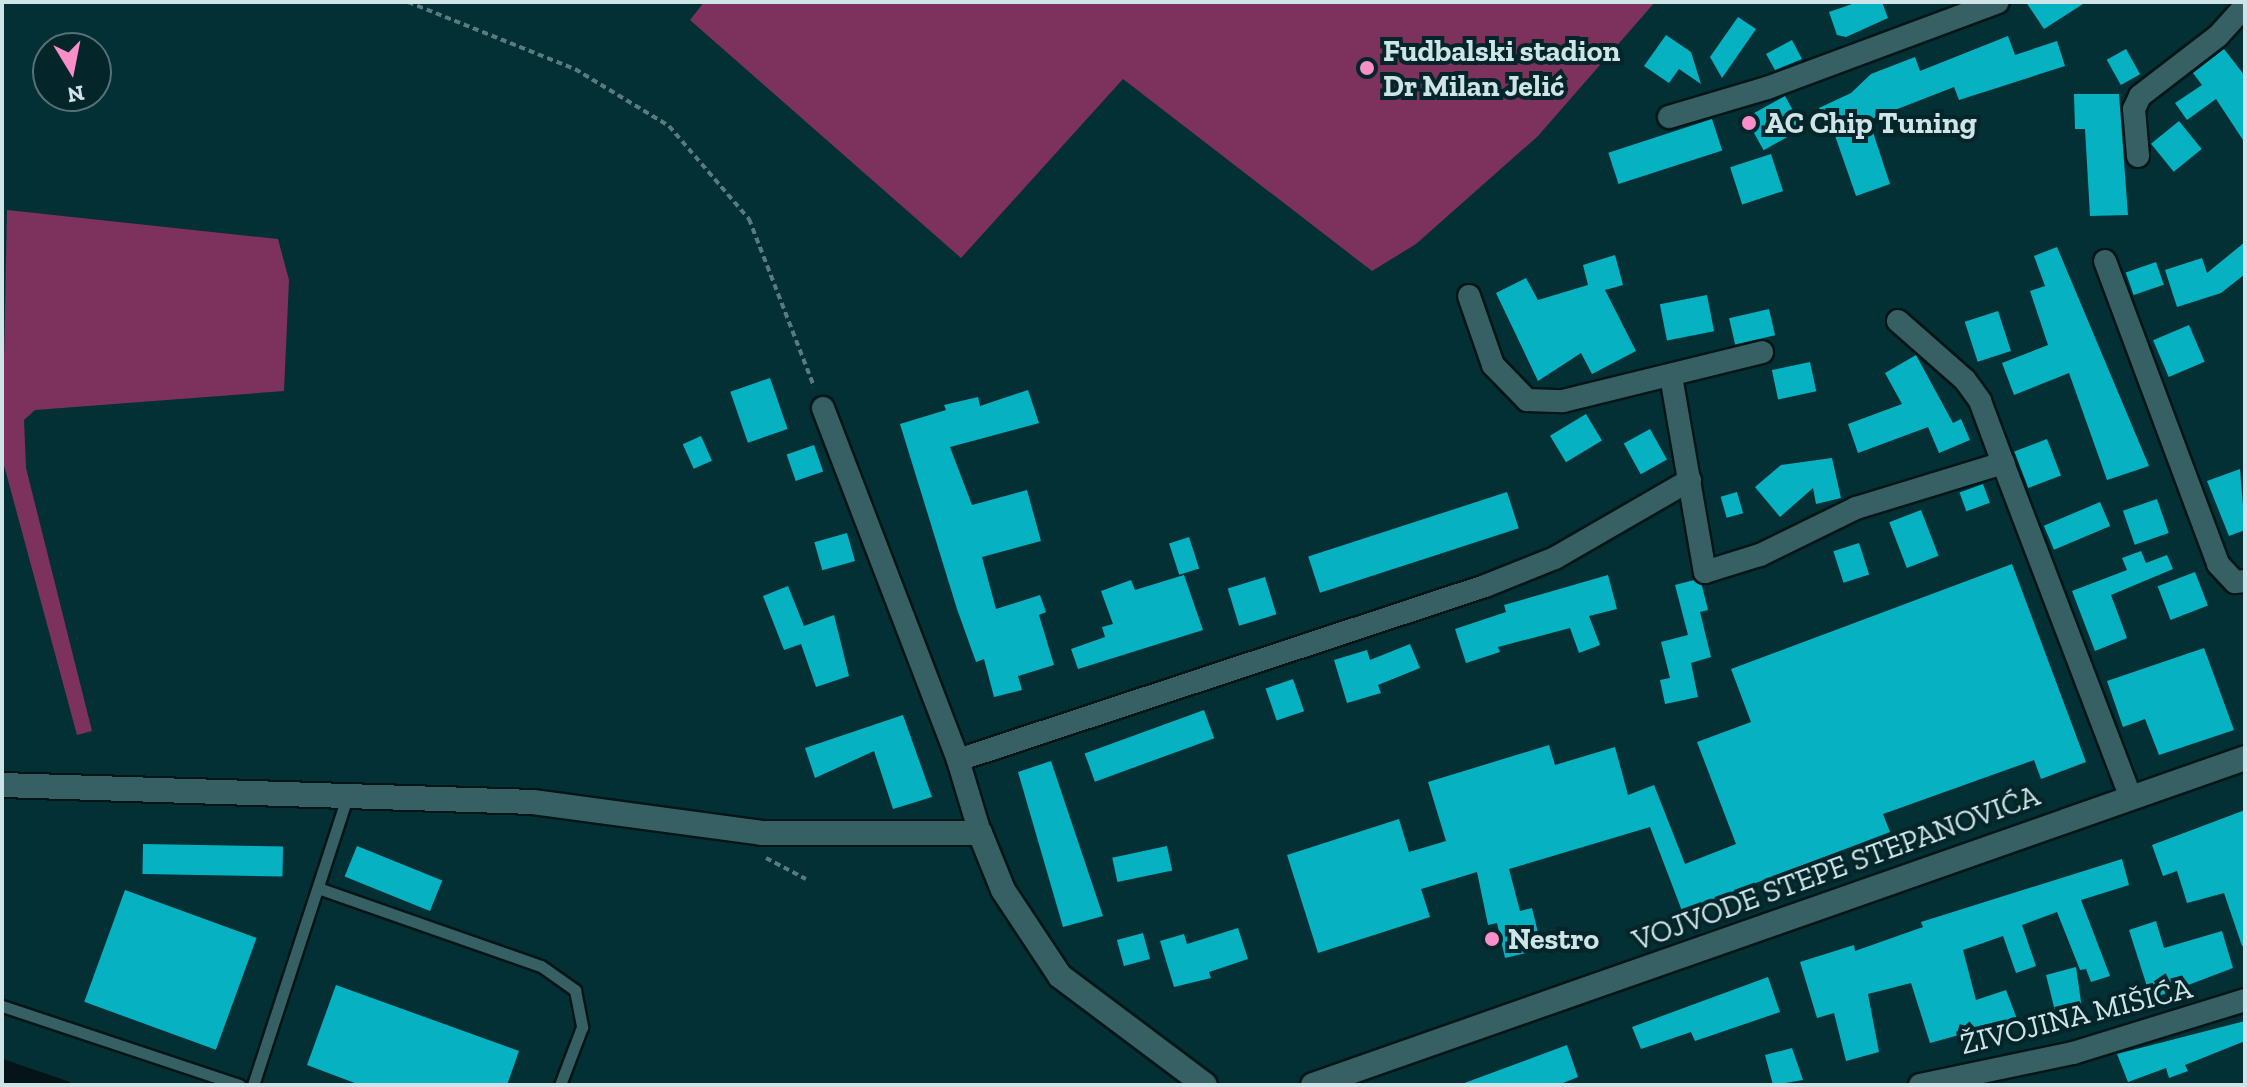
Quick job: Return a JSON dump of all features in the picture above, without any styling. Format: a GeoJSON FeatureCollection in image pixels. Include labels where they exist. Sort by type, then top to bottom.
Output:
{"type":"FeatureCollection","features":[{"type":"Feature","properties":{"kind":"street"},"geometry":{"type":"LineString","coordinates":[[1669,117],[1767,88],[1998,2]]}},
{"type":"Feature","properties":{"kind":"street"},"geometry":{"type":"LineString","coordinates":[[2138,156],[2134,109],[2140,96],[2218,36],[2245,6]]}},
{"type":"Feature","properties":{"kind":"street"},"geometry":{"type":"LineString","coordinates":[[2105,261],[2218,564],[2235,582],[2245,581]]}},
{"type":"Feature","properties":{"kind":"street"},"geometry":{"type":"LineString","coordinates":[[1469,296],[1493,365],[1527,400],[1563,401],[1762,352]]}},
{"type":"Feature","properties":{"kind":"street"},"geometry":{"type":"LineString","coordinates":[[1898,321],[1973,391],[2130,795]]}},
{"type":"Feature","properties":{"kind":"street"},"geometry":{"type":"LineString","coordinates":[[1671,376],[1705,572],[1775,549],[1856,508],[2003,463]]}},
{"type":"Feature","properties":{"kind":"street"},"geometry":{"type":"LineString","coordinates":[[823,408],[958,760],[980,833],[1003,890],[1060,976],[1205,1085]]}},
{"type":"Feature","properties":{"kind":"street"},"geometry":{"type":"LineString","coordinates":[[958,760],[1485,586],[1555,558],[1690,480]]}},
{"type":"Feature","properties":{"kind":"street","name":"VOJVODE STEPE STEPANOVIĆA"},"geometry":{"type":"LineString","coordinates":[[1313,1085],[1661,967],[2130,795],[2245,758]]}},
{"type":"Feature","properties":{"kind":"street"},"geometry":{"type":"LineString","coordinates":[[2,785],[533,802],[762,833],[980,833]]}},
{"type":"Feature","properties":{"kind":"street","name":"ŽIVOJINA MIŠIĆA"},"geometry":{"type":"LineString","coordinates":[[1920,1085],[2073,1053],[2245,1000]]}},
{"type":"Feature","properties":{"kind":"lane"},"geometry":{"type":"LineString","coordinates":[[253,1085],[348,796]]}},
{"type":"Feature","properties":{"kind":"lane"},"geometry":{"type":"LineString","coordinates":[[318,888],[541,966],[575,990],[582,1027],[560,1085]]}},
{"type":"Feature","properties":{"kind":"lane"},"geometry":{"type":"LineString","coordinates":[[2,1006],[239,1085]]}},
{"type":"Feature","properties":{"kind":"path"},"geometry":{"type":"LineString","coordinates":[[408,2],[575,69],[669,126],[749,219],[823,408]]}},
{"type":"Feature","properties":{"kind":"shaded area"},"geometry":{"type":"Polygon","coordinates":[[[704,2],[1655,2],[1538,136],[1416,244],[1372,271],[1123,79],[961,258],[690,20],[704,2]]]}},
{"type":"Feature","properties":{"kind":"shaded area"},"geometry":{"type":"Polygon","coordinates":[[[7,210],[278,239],[289,280],[284,391],[35,410],[24,420],[26,468],[92,731],[77,735],[2,458],[7,210]]]}},
{"type":"Feature","properties":{"kind":"shaded area"},"geometry":{"type":"Polygon","coordinates":[[[3,1059],[70,1082],[69,1085],[2,1085],[3,1059]]]}},
{"type":"Feature","properties":{"kind":"building"},"geometry":{"type":"Polygon","coordinates":[[[1858,2],[1882,2],[1888,18],[1846,37],[1837,35],[1829,12],[1858,2]]]}},
{"type":"Feature","properties":{"kind":"building"},"geometry":{"type":"Polygon","coordinates":[[[2026,2],[2086,2],[2044,29],[2026,2]]]}},
{"type":"Feature","properties":{"kind":"building"},"geometry":{"type":"Polygon","coordinates":[[[1738,17],[1756,29],[1722,78],[1710,57],[1738,17]]]}},
{"type":"Feature","properties":{"kind":"building"},"geometry":{"type":"Polygon","coordinates":[[[1666,35],[1691,52],[1701,84],[1679,69],[1669,83],[1644,66],[1666,35]]]}},
{"type":"Feature","properties":{"kind":"building"},"geometry":{"type":"Polygon","coordinates":[[[2008,36],[2015,55],[2057,41],[2065,66],[1959,100],[1954,87],[1869,120],[1890,184],[1856,196],[1833,130],[1819,108],[1851,93],[1871,74],[1915,57],[1920,71],[2008,36]]]}},
{"type":"Feature","properties":{"kind":"building"},"geometry":{"type":"Polygon","coordinates":[[[1792,40],[1802,59],[1775,70],[1766,54],[1792,40]]]}},
{"type":"Feature","properties":{"kind":"building"},"geometry":{"type":"Polygon","coordinates":[[[2126,49],[2140,74],[2121,85],[2107,60],[2126,49]]]}},
{"type":"Feature","properties":{"kind":"building"},"geometry":{"type":"Polygon","coordinates":[[[2224,49],[2245,76],[2245,143],[2216,99],[2187,120],[2175,103],[2202,85],[2193,73],[2224,49]]]}},
{"type":"Feature","properties":{"kind":"building"},"geometry":{"type":"Polygon","coordinates":[[[2074,94],[2119,94],[2128,215],[2090,216],[2085,129],[2075,129],[2074,94]]]}},
{"type":"Feature","properties":{"kind":"building"},"geometry":{"type":"Polygon","coordinates":[[[1785,96],[1803,128],[1764,150],[1746,118],[1785,96]]]}},
{"type":"Feature","properties":{"kind":"building"},"geometry":{"type":"Polygon","coordinates":[[[1712,119],[1722,150],[1619,184],[1608,153],[1712,119]]]}},
{"type":"Feature","properties":{"kind":"building"},"geometry":{"type":"Polygon","coordinates":[[[2179,121],[2202,149],[2174,172],[2151,144],[2179,121]]]}},
{"type":"Feature","properties":{"kind":"building"},"geometry":{"type":"Polygon","coordinates":[[[1771,154],[1783,191],[1742,204],[1730,167],[1771,154]]]}},
{"type":"Feature","properties":{"kind":"building"},"geometry":{"type":"Polygon","coordinates":[[[2245,242],[2245,274],[2221,293],[2177,307],[2165,270],[2202,258],[2207,273],[2245,242]]]}},
{"type":"Feature","properties":{"kind":"building"},"geometry":{"type":"Polygon","coordinates":[[[2057,247],[2149,466],[2107,480],[2069,373],[2014,395],[2002,363],[2048,345],[2030,291],[2045,286],[2034,256],[2057,247]]]}},
{"type":"Feature","properties":{"kind":"building"},"geometry":{"type":"Polygon","coordinates":[[[1615,255],[1623,285],[1605,290],[1636,351],[1592,374],[1581,353],[1538,381],[1496,293],[1526,278],[1538,300],[1588,285],[1583,265],[1615,255]]]}},
{"type":"Feature","properties":{"kind":"building"},"geometry":{"type":"Polygon","coordinates":[[[2156,262],[2164,285],[2134,295],[2126,272],[2156,262]]]}},
{"type":"Feature","properties":{"kind":"building"},"geometry":{"type":"Polygon","coordinates":[[[1707,295],[1714,331],[1667,340],[1660,304],[1707,295]]]}},
{"type":"Feature","properties":{"kind":"building"},"geometry":{"type":"Polygon","coordinates":[[[1769,309],[1775,335],[1735,345],[1729,318],[1769,309]]]}},
{"type":"Feature","properties":{"kind":"building"},"geometry":{"type":"Polygon","coordinates":[[[1998,311],[2011,351],[1978,362],[1965,322],[1998,311]]]}},
{"type":"Feature","properties":{"kind":"building"},"geometry":{"type":"Polygon","coordinates":[[[2189,325],[2205,362],[2169,377],[2153,340],[2189,325]]]}},
{"type":"Feature","properties":{"kind":"building"},"geometry":{"type":"Polygon","coordinates":[[[1916,355],[1953,423],[1961,419],[1970,440],[1939,453],[1928,427],[1858,453],[1848,424],[1902,404],[1885,373],[1916,355]]]}},
{"type":"Feature","properties":{"kind":"building"},"geometry":{"type":"Polygon","coordinates":[[[1810,362],[1816,391],[1778,399],[1772,370],[1810,362]]]}},
{"type":"Feature","properties":{"kind":"building"},"geometry":{"type":"Polygon","coordinates":[[[770,378],[788,429],[748,443],[730,392],[770,378]]]}},
{"type":"Feature","properties":{"kind":"building"},"geometry":{"type":"Polygon","coordinates":[[[1028,390],[1039,423],[950,447],[972,505],[1027,490],[1041,541],[982,557],[996,609],[1040,595],[1046,612],[1039,615],[1054,665],[1018,676],[1022,690],[994,697],[984,659],[976,662],[957,609],[900,424],[946,410],[944,405],[978,397],[980,406],[1028,390]]]}},
{"type":"Feature","properties":{"kind":"building"},"geometry":{"type":"Polygon","coordinates":[[[1586,414],[1602,441],[1566,462],[1550,436],[1586,414]]]}},
{"type":"Feature","properties":{"kind":"building"},"geometry":{"type":"Polygon","coordinates":[[[1650,429],[1667,460],[1641,474],[1624,444],[1650,429]]]}},
{"type":"Feature","properties":{"kind":"building"},"geometry":{"type":"Polygon","coordinates":[[[701,436],[712,461],[694,469],[683,444],[701,436]]]}},
{"type":"Feature","properties":{"kind":"building"},"geometry":{"type":"Polygon","coordinates":[[[2047,439],[2061,475],[2028,488],[2014,452],[2047,439]]]}},
{"type":"Feature","properties":{"kind":"building"},"geometry":{"type":"Polygon","coordinates":[[[814,445],[823,471],[796,481],[787,454],[814,445]]]}},
{"type":"Feature","properties":{"kind":"building"},"geometry":{"type":"Polygon","coordinates":[[[1832,458],[1841,498],[1816,504],[1813,488],[1780,517],[1755,487],[1781,465],[1832,458]]]}},
{"type":"Feature","properties":{"kind":"building"},"geometry":{"type":"Polygon","coordinates":[[[2240,469],[2245,530],[2229,536],[2207,481],[2240,469]]]}},
{"type":"Feature","properties":{"kind":"building"},"geometry":{"type":"Polygon","coordinates":[[[1983,484],[1990,503],[1966,511],[1960,493],[1983,484]]]}},
{"type":"Feature","properties":{"kind":"building"},"geometry":{"type":"Polygon","coordinates":[[[1507,492],[1519,528],[1320,593],[1308,557],[1507,492]]]}},
{"type":"Feature","properties":{"kind":"building"},"geometry":{"type":"Polygon","coordinates":[[[1737,492],[1743,513],[1727,518],[1721,497],[1737,492]]]}},
{"type":"Feature","properties":{"kind":"building"},"geometry":{"type":"Polygon","coordinates":[[[2157,499],[2169,533],[2135,545],[2123,511],[2157,499]]]}},
{"type":"Feature","properties":{"kind":"building"},"geometry":{"type":"Polygon","coordinates":[[[2100,502],[2110,526],[2054,550],[2044,526],[2100,502]]]}},
{"type":"Feature","properties":{"kind":"building"},"geometry":{"type":"Polygon","coordinates":[[[1921,510],[1939,556],[1907,568],[1889,522],[1921,510]]]}},
{"type":"Feature","properties":{"kind":"building"},"geometry":{"type":"Polygon","coordinates":[[[847,533],[855,561],[822,570],[814,542],[847,533]]]}},
{"type":"Feature","properties":{"kind":"building"},"geometry":{"type":"Polygon","coordinates":[[[1189,537],[1199,568],[1179,575],[1169,543],[1189,537]]]}},
{"type":"Feature","properties":{"kind":"building"},"geometry":{"type":"Polygon","coordinates":[[[1859,543],[1869,574],[1844,583],[1833,551],[1859,543]]]}},
{"type":"Feature","properties":{"kind":"building"},"geometry":{"type":"Polygon","coordinates":[[[2141,551],[2146,563],[2167,555],[2173,569],[2111,595],[2127,638],[2095,651],[2072,591],[2127,570],[2122,558],[2141,551]]]}},
{"type":"Feature","properties":{"kind":"building"},"geometry":{"type":"Polygon","coordinates":[[[2012,564],[2086,762],[2041,779],[2034,760],[1883,814],[1890,832],[1682,911],[1650,827],[1509,869],[1520,911],[1532,908],[1542,949],[1505,958],[1497,923],[1488,925],[1477,872],[1421,889],[1430,917],[1318,953],[1287,855],[1399,819],[1409,852],[1446,841],[1428,782],[1549,745],[1555,765],[1615,747],[1628,795],[1654,785],[1685,864],[1736,844],[1697,742],[1751,722],[1731,669],[2012,564]]]}},
{"type":"Feature","properties":{"kind":"building"},"geometry":{"type":"Polygon","coordinates":[[[2195,572],[2208,606],[2171,620],[2158,586],[2195,572]]]}},
{"type":"Feature","properties":{"kind":"building"},"geometry":{"type":"Polygon","coordinates":[[[1184,575],[1203,630],[1078,669],[1071,649],[1105,637],[1102,627],[1113,624],[1101,591],[1131,580],[1135,590],[1184,575]]]}},
{"type":"Feature","properties":{"kind":"building"},"geometry":{"type":"Polygon","coordinates":[[[1608,575],[1617,609],[1589,616],[1600,645],[1579,653],[1570,628],[1498,647],[1500,652],[1466,663],[1455,629],[1506,612],[1504,605],[1608,575]]]}},
{"type":"Feature","properties":{"kind":"building"},"geometry":{"type":"Polygon","coordinates":[[[1265,577],[1276,614],[1239,626],[1228,588],[1265,577]]]}},
{"type":"Feature","properties":{"kind":"building"},"geometry":{"type":"Polygon","coordinates":[[[1694,580],[1702,586],[1708,610],[1700,612],[1711,657],[1691,663],[1698,697],[1665,704],[1660,680],[1670,678],[1661,642],[1688,635],[1675,585],[1694,580]]]}},
{"type":"Feature","properties":{"kind":"building"},"geometry":{"type":"Polygon","coordinates":[[[788,586],[804,626],[834,615],[849,676],[816,687],[801,644],[784,650],[763,596],[788,586]]]}},
{"type":"Feature","properties":{"kind":"building"},"geometry":{"type":"Polygon","coordinates":[[[1410,644],[1420,668],[1378,685],[1381,693],[1347,703],[1334,660],[1367,650],[1370,660],[1410,644]]]}},
{"type":"Feature","properties":{"kind":"building"},"geometry":{"type":"Polygon","coordinates":[[[2204,648],[2234,730],[2159,755],[2145,719],[2123,727],[2107,681],[2204,648]]]}},
{"type":"Feature","properties":{"kind":"building"},"geometry":{"type":"Polygon","coordinates":[[[1293,679],[1304,711],[1277,721],[1266,688],[1293,679]]]}},
{"type":"Feature","properties":{"kind":"building"},"geometry":{"type":"Polygon","coordinates":[[[1204,710],[1214,738],[1095,782],[1085,753],[1204,710]]]}},
{"type":"Feature","properties":{"kind":"building"},"geometry":{"type":"Polygon","coordinates":[[[903,715],[932,797],[893,809],[874,751],[815,778],[805,748],[903,715]]]}},
{"type":"Feature","properties":{"kind":"building"},"geometry":{"type":"Polygon","coordinates":[[[1051,761],[1103,916],[1063,927],[1018,772],[1051,761]]]}},
{"type":"Feature","properties":{"kind":"building"},"geometry":{"type":"Polygon","coordinates":[[[2245,810],[2245,945],[2242,946],[2224,893],[2187,903],[2177,871],[2163,876],[2152,845],[2245,810]]]}},
{"type":"Feature","properties":{"kind":"building"},"geometry":{"type":"Polygon","coordinates":[[[143,844],[283,846],[282,876],[142,874],[143,844]]]}},
{"type":"Feature","properties":{"kind":"building"},"geometry":{"type":"Polygon","coordinates":[[[357,846],[442,880],[430,911],[345,877],[357,846]]]}},
{"type":"Feature","properties":{"kind":"building"},"geometry":{"type":"Polygon","coordinates":[[[1167,846],[1172,870],[1117,882],[1112,858],[1167,846]]]}},
{"type":"Feature","properties":{"kind":"building"},"geometry":{"type":"Polygon","coordinates":[[[2122,859],[2129,885],[2081,900],[2110,976],[2091,982],[2086,969],[2080,970],[2057,912],[2022,925],[2036,966],[2016,973],[2003,936],[1963,950],[1976,1000],[2006,990],[2017,1019],[1930,1043],[1911,983],[1868,994],[1879,1052],[1846,1061],[1834,1013],[1817,1018],[1800,962],[1854,945],[1855,951],[1923,927],[1921,922],[2122,859]]]}},
{"type":"Feature","properties":{"kind":"building"},"geometry":{"type":"Polygon","coordinates":[[[125,890],[257,938],[216,1050],[84,1002],[125,890]]]}},
{"type":"Feature","properties":{"kind":"building"},"geometry":{"type":"Polygon","coordinates":[[[2156,921],[2164,948],[2222,931],[2233,968],[2151,999],[2129,930],[2156,921]]]}},
{"type":"Feature","properties":{"kind":"building"},"geometry":{"type":"Polygon","coordinates":[[[1238,928],[1248,959],[1209,972],[1211,978],[1174,987],[1160,941],[1184,934],[1187,944],[1238,928]]]}},
{"type":"Feature","properties":{"kind":"building"},"geometry":{"type":"Polygon","coordinates":[[[1143,933],[1150,959],[1124,966],[1117,940],[1143,933]]]}},
{"type":"Feature","properties":{"kind":"building"},"geometry":{"type":"Polygon","coordinates":[[[2076,967],[2082,1009],[2056,1015],[2046,975],[2076,967]]]}},
{"type":"Feature","properties":{"kind":"building"},"geometry":{"type":"Polygon","coordinates":[[[1768,977],[1780,1012],[1695,1041],[1691,1032],[1641,1049],[1632,1027],[1768,977]]]}},
{"type":"Feature","properties":{"kind":"building"},"geometry":{"type":"Polygon","coordinates":[[[336,985],[519,1051],[507,1085],[360,1085],[307,1065],[336,985]]]}},
{"type":"Feature","properties":{"kind":"building"},"geometry":{"type":"Polygon","coordinates":[[[2245,1021],[2245,1041],[2185,1065],[2188,1071],[2169,1078],[2166,1068],[2128,1082],[2117,1054],[2245,1021]]]}},
{"type":"Feature","properties":{"kind":"building"},"geometry":{"type":"Polygon","coordinates":[[[1567,1045],[1578,1077],[1558,1085],[1459,1085],[1567,1045]]]}},
{"type":"Feature","properties":{"kind":"building"},"geometry":{"type":"Polygon","coordinates":[[[1792,1048],[1803,1080],[1773,1085],[1765,1055],[1792,1048]]]}},
{"type":"Feature","properties":{"kind":"place","name":"Fudbalski stadion Dr Milan Jelić"},"geometry":{"type":"Point","coordinates":[1367,68]}},
{"type":"Feature","properties":{"kind":"place","name":"AC Chip Tuning"},"geometry":{"type":"Point","coordinates":[1749,123]}},
{"type":"Feature","properties":{"kind":"place","name":"Nestro"},"geometry":{"type":"Point","coordinates":[1492,939]}}]}
